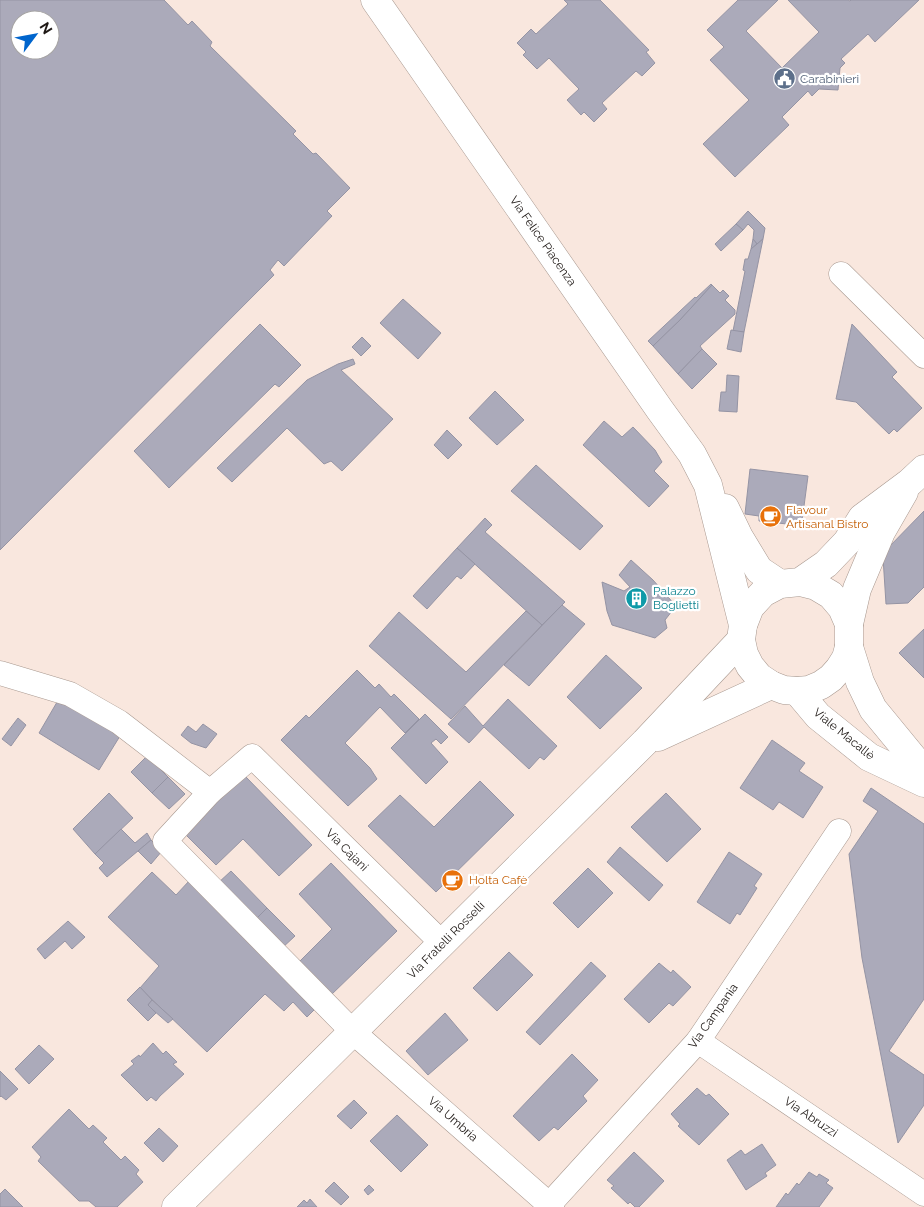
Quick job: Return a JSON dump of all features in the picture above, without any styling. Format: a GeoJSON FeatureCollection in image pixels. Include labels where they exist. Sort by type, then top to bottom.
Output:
{"type":"FeatureCollection","features":[{"type":"Feature","properties":{"kind":"street","name":"Via Felice Piacenza"},"geometry":{"type":"LineString","coordinates":[[375,0],[692,454],[708,485],[723,504],[739,537],[760,570],[790,583]]}},
{"type":"Feature","properties":{"kind":"street"},"geometry":{"type":"LineString","coordinates":[[841,274],[924,356]]}},
{"type":"Feature","properties":{"kind":"street"},"geometry":{"type":"LineString","coordinates":[[917,476],[881,532],[857,589],[846,658],[839,669],[821,685],[809,690],[784,688],[759,677],[750,666],[744,654],[742,632],[750,607],[763,593],[790,583],[826,564],[847,542],[862,518],[917,476]]}},
{"type":"Feature","properties":{"kind":"street","name":"Via Felice Piacenza"},"geometry":{"type":"LineString","coordinates":[[708,485],[742,632]]}},
{"type":"Feature","properties":{"kind":"street"},"geometry":{"type":"LineString","coordinates":[[790,583],[816,586],[831,595],[842,608],[860,682],[873,709],[924,771]]}},
{"type":"Feature","properties":{"kind":"street","name":"Via Fratelli Rosselli"},"geometry":{"type":"LineString","coordinates":[[176,1207],[645,742],[742,632]]}},
{"type":"Feature","properties":{"kind":"street"},"geometry":{"type":"LineString","coordinates":[[0,673],[70,694],[119,722],[210,792],[165,841],[353,1032]]}},
{"type":"Feature","properties":{"kind":"street","name":"Via Fratelli Rosselli"},"geometry":{"type":"LineString","coordinates":[[645,742],[784,688]]}},
{"type":"Feature","properties":{"kind":"street","name":"Viale Macallè"},"geometry":{"type":"LineString","coordinates":[[784,688],[868,757],[924,782]]}},
{"type":"Feature","properties":{"kind":"street","name":"Via Cajani"},"geometry":{"type":"LineString","coordinates":[[210,792],[252,756],[442,943]]}},
{"type":"Feature","properties":{"kind":"street","name":"Via Campania"},"geometry":{"type":"LineString","coordinates":[[550,1206],[698,1041],[839,831]]}},
{"type":"Feature","properties":{"kind":"street","name":"Via Umbria"},"geometry":{"type":"LineString","coordinates":[[353,1032],[550,1206]]}},
{"type":"Feature","properties":{"kind":"street","name":"Via Abruzzi"},"geometry":{"type":"LineString","coordinates":[[698,1041],[924,1194]]}},
{"type":"Feature","properties":{"kind":"building"},"geometry":{"type":"Polygon","coordinates":[[[0,0],[164,0],[188,25],[192,21],[212,42],[210,46],[296,131],[293,134],[313,154],[316,153],[350,188],[327,211],[332,216],[284,266],[278,260],[270,270],[274,275],[0,550],[0,0]]]}},
{"type":"Feature","properties":{"kind":"building"},"geometry":{"type":"Polygon","coordinates":[[[564,0],[600,0],[649,50],[646,52],[655,63],[642,76],[636,71],[602,103],[607,109],[594,122],[584,112],[581,115],[567,100],[579,89],[549,58],[537,69],[523,55],[526,52],[517,43],[531,29],[536,34],[568,4],[564,0]]]}},
{"type":"Feature","properties":{"kind":"building","name":"Carabinieri"},"geometry":{"type":"Polygon","coordinates":[[[738,0],[778,0],[746,31],[782,68],[819,32],[788,0],[919,0],[875,42],[868,34],[841,59],[845,63],[840,68],[838,90],[819,89],[812,96],[808,91],[782,117],[789,125],[735,177],[703,144],[749,100],[710,60],[724,47],[707,30],[738,0]]]}},
{"type":"Feature","properties":{"kind":"building"},"geometry":{"type":"Polygon","coordinates":[[[748,211],[765,228],[763,239],[757,244],[753,239],[754,230],[748,224],[743,230],[736,224],[748,211]]]}},
{"type":"Feature","properties":{"kind":"building"},"geometry":{"type":"Polygon","coordinates":[[[736,224],[743,230],[721,251],[715,244],[736,224]]]}},
{"type":"Feature","properties":{"kind":"building"},"geometry":{"type":"Polygon","coordinates":[[[753,239],[757,244],[751,249],[753,239]]]}},
{"type":"Feature","properties":{"kind":"building"},"geometry":{"type":"Polygon","coordinates":[[[763,239],[744,332],[733,331],[745,271],[743,270],[745,259],[748,259],[751,249],[763,239]]]}},
{"type":"Feature","properties":{"kind":"building"},"geometry":{"type":"Polygon","coordinates":[[[711,284],[680,320],[653,346],[648,341],[695,297],[711,284]]]}},
{"type":"Feature","properties":{"kind":"building"},"geometry":{"type":"Polygon","coordinates":[[[712,285],[720,293],[723,290],[729,296],[725,300],[735,310],[735,314],[700,346],[702,349],[678,374],[653,346],[712,285]]]}},
{"type":"Feature","properties":{"kind":"building"},"geometry":{"type":"Polygon","coordinates":[[[403,299],[441,333],[418,359],[380,323],[403,299]]]}},
{"type":"Feature","properties":{"kind":"building"},"geometry":{"type":"Polygon","coordinates":[[[260,324],[301,365],[279,387],[275,384],[169,488],[134,451],[260,324]]]}},
{"type":"Feature","properties":{"kind":"building"},"geometry":{"type":"Polygon","coordinates":[[[852,324],[897,372],[892,377],[922,408],[897,432],[894,429],[889,434],[856,402],[836,399],[852,324]]]}},
{"type":"Feature","properties":{"kind":"building"},"geometry":{"type":"Polygon","coordinates":[[[731,330],[744,332],[741,352],[727,349],[731,330]]]}},
{"type":"Feature","properties":{"kind":"building"},"geometry":{"type":"Polygon","coordinates":[[[362,337],[371,346],[361,356],[352,347],[362,337]]]}},
{"type":"Feature","properties":{"kind":"building"},"geometry":{"type":"Polygon","coordinates":[[[702,349],[717,364],[692,389],[678,374],[702,349]]]}},
{"type":"Feature","properties":{"kind":"building"},"geometry":{"type":"Polygon","coordinates":[[[353,359],[355,364],[341,370],[393,419],[342,471],[331,461],[324,464],[287,428],[232,482],[217,468],[307,380],[338,364],[353,359]]]}},
{"type":"Feature","properties":{"kind":"building"},"geometry":{"type":"Polygon","coordinates":[[[727,375],[739,376],[737,412],[719,411],[721,392],[726,392],[727,375]]]}},
{"type":"Feature","properties":{"kind":"building"},"geometry":{"type":"Polygon","coordinates":[[[495,391],[524,420],[497,445],[469,418],[495,391]]]}},
{"type":"Feature","properties":{"kind":"building"},"geometry":{"type":"Polygon","coordinates":[[[604,421],[622,437],[633,427],[655,450],[662,462],[654,471],[669,486],[649,507],[583,445],[604,421]]]}},
{"type":"Feature","properties":{"kind":"building"},"geometry":{"type":"Polygon","coordinates":[[[447,430],[462,445],[448,459],[434,445],[447,430]]]}},
{"type":"Feature","properties":{"kind":"building"},"geometry":{"type":"Polygon","coordinates":[[[536,465],[603,526],[580,550],[511,491],[536,465]]]}},
{"type":"Feature","properties":{"kind":"building"},"geometry":{"type":"Polygon","coordinates":[[[750,469],[808,476],[802,521],[787,520],[787,524],[759,521],[759,516],[745,514],[750,469]]]}},
{"type":"Feature","properties":{"kind":"building"},"geometry":{"type":"Polygon","coordinates":[[[924,511],[924,587],[908,603],[886,604],[883,557],[885,551],[924,511]]]}},
{"type":"Feature","properties":{"kind":"building"},"geometry":{"type":"Polygon","coordinates":[[[485,518],[492,525],[485,532],[565,602],[542,625],[457,548],[485,518]]]}},
{"type":"Feature","properties":{"kind":"building"},"geometry":{"type":"Polygon","coordinates":[[[457,548],[475,564],[461,579],[457,576],[427,609],[413,596],[457,548]]]}},
{"type":"Feature","properties":{"kind":"building","name":"Palazzo Boglietti"},"geometry":{"type":"Polygon","coordinates":[[[631,560],[653,580],[676,606],[665,620],[667,628],[655,638],[612,625],[607,611],[602,582],[624,591],[630,587],[619,575],[631,560]]]}},
{"type":"Feature","properties":{"kind":"building"},"geometry":{"type":"Polygon","coordinates":[[[562,605],[585,624],[529,686],[504,665],[562,605]]]}},
{"type":"Feature","properties":{"kind":"building"},"geometry":{"type":"Polygon","coordinates":[[[526,611],[542,625],[451,719],[369,646],[399,612],[466,672],[526,611]]]}},
{"type":"Feature","properties":{"kind":"building"},"geometry":{"type":"Polygon","coordinates":[[[924,629],[924,678],[899,653],[924,629]]]}},
{"type":"Feature","properties":{"kind":"building"},"geometry":{"type":"Polygon","coordinates":[[[606,655],[642,688],[600,729],[567,697],[606,655]]]}},
{"type":"Feature","properties":{"kind":"building"},"geometry":{"type":"Polygon","coordinates":[[[357,670],[375,688],[379,684],[391,697],[394,694],[419,719],[405,733],[380,707],[345,743],[370,768],[377,779],[348,806],[281,740],[306,715],[309,718],[357,670]]]}},
{"type":"Feature","properties":{"kind":"building"},"geometry":{"type":"Polygon","coordinates":[[[60,697],[120,736],[99,770],[39,733],[60,697]]]}},
{"type":"Feature","properties":{"kind":"building"},"geometry":{"type":"Polygon","coordinates":[[[508,699],[557,746],[544,760],[540,757],[529,769],[484,727],[469,743],[448,724],[465,706],[483,726],[508,699]]]}},
{"type":"Feature","properties":{"kind":"building"},"geometry":{"type":"Polygon","coordinates":[[[425,714],[448,737],[441,744],[436,739],[431,743],[448,762],[426,784],[391,748],[425,714]]]}},
{"type":"Feature","properties":{"kind":"building"},"geometry":{"type":"Polygon","coordinates":[[[18,718],[26,725],[11,746],[2,739],[18,718]]]}},
{"type":"Feature","properties":{"kind":"building"},"geometry":{"type":"Polygon","coordinates":[[[203,724],[217,734],[206,748],[191,743],[181,735],[188,726],[196,732],[203,724]]]}},
{"type":"Feature","properties":{"kind":"building"},"geometry":{"type":"Polygon","coordinates":[[[772,740],[805,763],[799,771],[823,787],[803,818],[779,802],[773,810],[740,788],[772,740]]]}},
{"type":"Feature","properties":{"kind":"building"},"geometry":{"type":"Polygon","coordinates":[[[147,756],[168,777],[152,793],[131,772],[147,756]]]}},
{"type":"Feature","properties":{"kind":"building"},"geometry":{"type":"Polygon","coordinates":[[[168,777],[185,794],[169,809],[152,793],[168,777]]]}},
{"type":"Feature","properties":{"kind":"building"},"geometry":{"type":"Polygon","coordinates":[[[246,777],[312,845],[279,876],[243,839],[216,865],[185,834],[209,811],[206,808],[246,777]]]}},
{"type":"Feature","properties":{"kind":"building"},"geometry":{"type":"Polygon","coordinates":[[[480,781],[514,815],[436,892],[368,826],[400,795],[434,827],[480,781]]]}},
{"type":"Feature","properties":{"kind":"building"},"geometry":{"type":"Polygon","coordinates":[[[871,788],[924,824],[924,999],[889,1051],[924,1075],[924,1105],[898,1143],[862,958],[849,854],[878,811],[863,801],[871,788]]]}},
{"type":"Feature","properties":{"kind":"building"},"geometry":{"type":"Polygon","coordinates":[[[109,793],[133,818],[95,854],[73,829],[109,793]]]}},
{"type":"Feature","properties":{"kind":"building"},"geometry":{"type":"Polygon","coordinates":[[[666,793],[701,829],[667,862],[631,827],[666,793]]]}},
{"type":"Feature","properties":{"kind":"building"},"geometry":{"type":"Polygon","coordinates":[[[121,829],[135,843],[147,833],[151,840],[107,877],[99,868],[104,863],[95,854],[121,829]]]}},
{"type":"Feature","properties":{"kind":"building"},"geometry":{"type":"Polygon","coordinates":[[[151,840],[162,851],[151,864],[138,851],[151,840]]]}},
{"type":"Feature","properties":{"kind":"building"},"geometry":{"type":"Polygon","coordinates":[[[620,847],[663,885],[649,901],[607,862],[620,847]]]}},
{"type":"Feature","properties":{"kind":"building"},"geometry":{"type":"Polygon","coordinates":[[[729,852],[762,874],[754,886],[757,888],[740,915],[737,913],[730,924],[697,902],[729,852]]]}},
{"type":"Feature","properties":{"kind":"building"},"geometry":{"type":"Polygon","coordinates":[[[331,863],[397,931],[330,996],[298,963],[332,929],[299,894],[331,863]]]}},
{"type":"Feature","properties":{"kind":"building"},"geometry":{"type":"Polygon","coordinates":[[[588,868],[613,893],[578,928],[553,903],[588,868]]]}},
{"type":"Feature","properties":{"kind":"building"},"geometry":{"type":"Polygon","coordinates":[[[231,871],[267,908],[254,921],[217,884],[231,871]]]}},
{"type":"Feature","properties":{"kind":"building"},"geometry":{"type":"Polygon","coordinates":[[[152,872],[176,895],[190,880],[314,1010],[307,1017],[293,1002],[284,1011],[265,994],[207,1052],[140,988],[159,966],[108,917],[152,872]]]}},
{"type":"Feature","properties":{"kind":"building"},"geometry":{"type":"Polygon","coordinates":[[[267,908],[295,936],[281,949],[254,921],[267,908]]]}},
{"type":"Feature","properties":{"kind":"building"},"geometry":{"type":"Polygon","coordinates":[[[68,921],[85,937],[72,949],[65,941],[45,959],[37,949],[68,921]]]}},
{"type":"Feature","properties":{"kind":"building"},"geometry":{"type":"Polygon","coordinates":[[[509,952],[533,975],[497,1011],[473,988],[509,952]]]}},
{"type":"Feature","properties":{"kind":"building"},"geometry":{"type":"Polygon","coordinates":[[[591,962],[606,976],[540,1045],[526,1032],[591,962]]]}},
{"type":"Feature","properties":{"kind":"building"},"geometry":{"type":"Polygon","coordinates":[[[659,963],[671,973],[673,970],[691,987],[673,1006],[669,1003],[649,1023],[624,999],[659,963]]]}},
{"type":"Feature","properties":{"kind":"building"},"geometry":{"type":"Polygon","coordinates":[[[140,987],[152,1000],[148,1005],[156,1013],[148,1021],[127,1000],[140,987]]]}},
{"type":"Feature","properties":{"kind":"building"},"geometry":{"type":"Polygon","coordinates":[[[152,1000],[173,1019],[168,1023],[153,1010],[148,1005],[152,1000]]]}},
{"type":"Feature","properties":{"kind":"building"},"geometry":{"type":"Polygon","coordinates":[[[445,1013],[468,1040],[428,1075],[406,1051],[445,1013]]]}},
{"type":"Feature","properties":{"kind":"building"},"geometry":{"type":"Polygon","coordinates":[[[153,1043],[163,1054],[166,1051],[177,1062],[173,1064],[184,1074],[156,1101],[151,1097],[147,1101],[121,1075],[134,1064],[131,1061],[139,1055],[140,1057],[153,1043]]]}},
{"type":"Feature","properties":{"kind":"building"},"geometry":{"type":"Polygon","coordinates":[[[39,1045],[54,1059],[29,1084],[15,1069],[39,1045]]]}},
{"type":"Feature","properties":{"kind":"building"},"geometry":{"type":"Polygon","coordinates":[[[572,1054],[598,1080],[583,1096],[587,1101],[558,1130],[554,1127],[539,1141],[513,1116],[572,1054]]]}},
{"type":"Feature","properties":{"kind":"building"},"geometry":{"type":"Polygon","coordinates":[[[0,1071],[18,1089],[6,1100],[0,1097],[0,1071]]]}},
{"type":"Feature","properties":{"kind":"building"},"geometry":{"type":"Polygon","coordinates":[[[697,1088],[706,1096],[709,1094],[729,1114],[699,1145],[678,1126],[680,1124],[671,1114],[697,1088]]]}},
{"type":"Feature","properties":{"kind":"building"},"geometry":{"type":"Polygon","coordinates":[[[354,1100],[367,1113],[351,1129],[337,1116],[354,1100]]]}},
{"type":"Feature","properties":{"kind":"building"},"geometry":{"type":"Polygon","coordinates":[[[69,1109],[89,1129],[93,1125],[107,1138],[103,1142],[121,1160],[125,1156],[139,1170],[136,1174],[143,1182],[117,1207],[96,1207],[89,1201],[79,1201],[38,1161],[41,1157],[32,1147],[69,1109]]]}},
{"type":"Feature","properties":{"kind":"building"},"geometry":{"type":"Polygon","coordinates":[[[397,1115],[428,1145],[401,1172],[370,1141],[397,1115]]]}},
{"type":"Feature","properties":{"kind":"building"},"geometry":{"type":"Polygon","coordinates":[[[159,1128],[178,1146],[163,1162],[144,1143],[159,1128]]]}},
{"type":"Feature","properties":{"kind":"building"},"geometry":{"type":"Polygon","coordinates":[[[762,1144],[776,1165],[765,1173],[767,1176],[746,1190],[727,1160],[741,1150],[745,1155],[762,1144]]]}},
{"type":"Feature","properties":{"kind":"building"},"geometry":{"type":"Polygon","coordinates":[[[634,1152],[664,1181],[639,1207],[635,1207],[630,1202],[628,1204],[611,1188],[614,1186],[607,1180],[634,1152]]]}},
{"type":"Feature","properties":{"kind":"building"},"geometry":{"type":"Polygon","coordinates":[[[809,1172],[817,1177],[819,1174],[829,1180],[826,1183],[833,1188],[819,1207],[776,1207],[786,1193],[788,1195],[797,1183],[799,1185],[809,1172]]]}},
{"type":"Feature","properties":{"kind":"building"},"geometry":{"type":"Polygon","coordinates":[[[334,1182],[349,1197],[341,1205],[325,1191],[334,1182]]]}},
{"type":"Feature","properties":{"kind":"building"},"geometry":{"type":"Polygon","coordinates":[[[369,1185],[374,1190],[368,1195],[364,1190],[369,1185]]]}},
{"type":"Feature","properties":{"kind":"building"},"geometry":{"type":"Polygon","coordinates":[[[5,1189],[23,1207],[0,1207],[0,1194],[5,1189]]]}},
{"type":"Feature","properties":{"kind":"building"},"geometry":{"type":"Polygon","coordinates":[[[310,1199],[317,1207],[297,1207],[304,1200],[307,1203],[310,1199]]]}},
{"type":"Feature","properties":{"kind":"place","name":"Carabinieri"},"geometry":{"type":"Point","coordinates":[784,79]}},
{"type":"Feature","properties":{"kind":"place","name":"Flavour Artisanal Bistro"},"geometry":{"type":"Point","coordinates":[770,517]}},
{"type":"Feature","properties":{"kind":"place","name":"Palazzo Boglietti"},"geometry":{"type":"Point","coordinates":[637,598]}},
{"type":"Feature","properties":{"kind":"place","name":"Holta Cafè"},"geometry":{"type":"Point","coordinates":[453,880]}}]}
